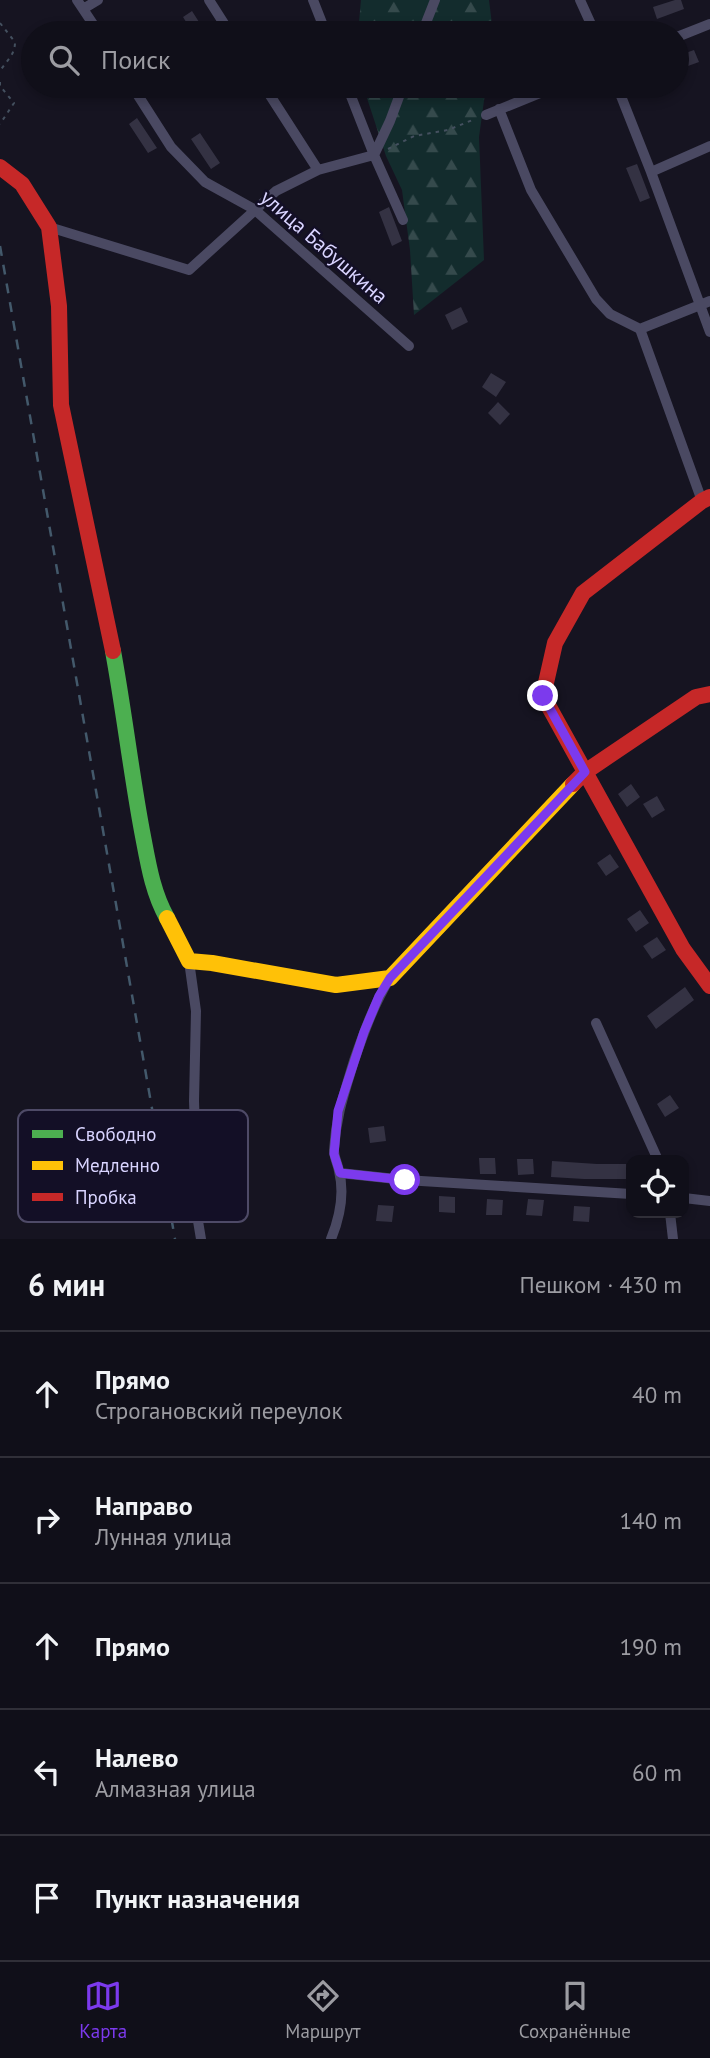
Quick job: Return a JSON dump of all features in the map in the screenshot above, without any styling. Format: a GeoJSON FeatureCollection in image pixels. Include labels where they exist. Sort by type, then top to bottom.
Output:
{"type":"FeatureCollection","features":[{"type":"Feature","properties":{"kind":"street"},"geometry":{"type":"LineString","coordinates":[[91,21],[80,4],[98,0]]}},
{"type":"Feature","properties":{"kind":"street"},"geometry":{"type":"LineString","coordinates":[[209,0],[222,21]]}},
{"type":"Feature","properties":{"kind":"street"},"geometry":{"type":"LineString","coordinates":[[313,0],[321,21]]}},
{"type":"Feature","properties":{"kind":"street"},"geometry":{"type":"LineString","coordinates":[[427,21],[435,0]]}},
{"type":"Feature","properties":{"kind":"street"},"geometry":{"type":"LineString","coordinates":[[582,0],[590,21]]}},
{"type":"Feature","properties":{"kind":"street"},"geometry":{"type":"LineString","coordinates":[[689,32],[710,24]]}},
{"type":"Feature","properties":{"kind":"street","name":"улица Бабушкина"},"geometry":{"type":"LineString","coordinates":[[140,98],[171,147],[205,182],[254,209],[409,346]]}},
{"type":"Feature","properties":{"kind":"street"},"geometry":{"type":"LineString","coordinates":[[272,98],[318,170]]}},
{"type":"Feature","properties":{"kind":"street"},"geometry":{"type":"LineString","coordinates":[[352,98],[404,220]]}},
{"type":"Feature","properties":{"kind":"street"},"geometry":{"type":"LineString","coordinates":[[374,155],[398,98]]}},
{"type":"Feature","properties":{"kind":"street"},"geometry":{"type":"LineString","coordinates":[[486,115],[527,98]]}},
{"type":"Feature","properties":{"kind":"street"},"geometry":{"type":"LineString","coordinates":[[622,98],[705,303],[710,332]]}},
{"type":"Feature","properties":{"kind":"street"},"geometry":{"type":"LineString","coordinates":[[499,109],[531,190],[596,299],[610,314],[640,329],[706,499],[583,593],[555,643],[543,696],[683,949],[710,986]]}},
{"type":"Feature","properties":{"kind":"street"},"geometry":{"type":"LineString","coordinates":[[651,172],[710,146]]}},
{"type":"Feature","properties":{"kind":"street"},"geometry":{"type":"LineString","coordinates":[[49,227],[189,270],[275,191],[318,170],[374,155]]}},
{"type":"Feature","properties":{"kind":"street"},"geometry":{"type":"LineString","coordinates":[[0,167],[22,184],[49,227],[59,306],[61,405],[114,654],[152,883],[158,902],[189,961],[196,1011],[194,1110]]}},
{"type":"Feature","properties":{"kind":"street"},"geometry":{"type":"LineString","coordinates":[[640,329],[705,303]]}},
{"type":"Feature","properties":{"kind":"street"},"geometry":{"type":"LineString","coordinates":[[331,1239],[340,1217],[342,1194],[340,1173],[334,1154],[338,1111],[364,1032],[379,996],[390,978],[585,772],[696,697],[710,694]]}},
{"type":"Feature","properties":{"kind":"street"},"geometry":{"type":"LineString","coordinates":[[189,961],[336,985],[390,978]]}},
{"type":"Feature","properties":{"kind":"street"},"geometry":{"type":"LineString","coordinates":[[596,1023],[656,1155]]}},
{"type":"Feature","properties":{"kind":"street"},"geometry":{"type":"LineString","coordinates":[[340,1173],[405,1180],[626,1194]]}},
{"type":"Feature","properties":{"kind":"street"},"geometry":{"type":"LineString","coordinates":[[689,1199],[710,1201]]}},
{"type":"Feature","properties":{"kind":"street"},"geometry":{"type":"LineString","coordinates":[[671,1218],[673,1239]]}},
{"type":"Feature","properties":{"kind":"path"},"geometry":{"type":"LineString","coordinates":[[0,23],[15,42],[12,57],[0,71]]}},
{"type":"Feature","properties":{"kind":"path"},"geometry":{"type":"LineString","coordinates":[[0,82],[0,86],[14,103],[0,124]]}},
{"type":"Feature","properties":{"kind":"path"},"geometry":{"type":"LineString","coordinates":[[374,155],[414,136],[448,130],[486,115]]}},
{"type":"Feature","properties":{"kind":"green space"},"geometry":{"type":"Polygon","coordinates":[[[361,0],[489,0],[492,21],[359,21],[361,0]]]}},
{"type":"Feature","properties":{"kind":"green space"},"geometry":{"type":"Polygon","coordinates":[[[367,98],[484,98],[479,137],[484,260],[414,315],[410,250],[402,190],[386,156],[367,98]]]}},
{"type":"Feature","properties":{"kind":"building"},"geometry":{"type":"Polygon","coordinates":[[[681,0],[684,9],[657,19],[653,7],[681,0]]]}},
{"type":"Feature","properties":{"kind":"building"},"geometry":{"type":"Polygon","coordinates":[[[192,11],[198,21],[186,21],[183,17],[192,11]]]}},
{"type":"Feature","properties":{"kind":"building"},"geometry":{"type":"Polygon","coordinates":[[[694,50],[699,62],[689,66],[689,52],[694,50]]]}},
{"type":"Feature","properties":{"kind":"building"},"geometry":{"type":"Polygon","coordinates":[[[137,118],[157,148],[148,153],[129,124],[137,118]]]}},
{"type":"Feature","properties":{"kind":"building"},"geometry":{"type":"Polygon","coordinates":[[[200,133],[220,163],[211,169],[191,139],[200,133]]]}},
{"type":"Feature","properties":{"kind":"building"},"geometry":{"type":"Polygon","coordinates":[[[637,164],[650,198],[640,202],[626,168],[637,164]]]}},
{"type":"Feature","properties":{"kind":"building"},"geometry":{"type":"Polygon","coordinates":[[[389,207],[402,241],[392,246],[379,212],[389,207]]]}},
{"type":"Feature","properties":{"kind":"building"},"geometry":{"type":"Polygon","coordinates":[[[461,307],[468,322],[452,330],[445,315],[461,307]]]}},
{"type":"Feature","properties":{"kind":"building"},"geometry":{"type":"Polygon","coordinates":[[[491,373],[506,382],[496,397],[482,387],[491,373]]]}},
{"type":"Feature","properties":{"kind":"building"},"geometry":{"type":"Polygon","coordinates":[[[498,402],[510,414],[500,425],[488,413],[498,402]]]}},
{"type":"Feature","properties":{"kind":"building"},"geometry":{"type":"Polygon","coordinates":[[[631,784],[640,797],[627,807],[618,794],[631,784]]]}},
{"type":"Feature","properties":{"kind":"building"},"geometry":{"type":"Polygon","coordinates":[[[657,796],[665,810],[652,818],[643,804],[657,796]]]}},
{"type":"Feature","properties":{"kind":"building"},"geometry":{"type":"Polygon","coordinates":[[[610,854],[619,867],[606,876],[597,863],[610,854]]]}},
{"type":"Feature","properties":{"kind":"building"},"geometry":{"type":"Polygon","coordinates":[[[640,910],[649,923],[636,932],[627,919],[640,910]]]}},
{"type":"Feature","properties":{"kind":"building"},"geometry":{"type":"Polygon","coordinates":[[[657,937],[666,950],[652,959],[643,946],[657,937]]]}},
{"type":"Feature","properties":{"kind":"building"},"geometry":{"type":"Polygon","coordinates":[[[685,987],[694,1000],[656,1029],[647,1016],[685,987]]]}},
{"type":"Feature","properties":{"kind":"building"},"geometry":{"type":"Polygon","coordinates":[[[670,1095],[679,1108],[665,1117],[657,1104],[670,1095]]]}},
{"type":"Feature","properties":{"kind":"building"},"geometry":{"type":"Polygon","coordinates":[[[384,1126],[386,1141],[370,1143],[368,1128],[384,1126]]]}},
{"type":"Feature","properties":{"kind":"building"},"geometry":{"type":"Polygon","coordinates":[[[479,1158],[495,1158],[496,1174],[480,1174],[479,1158]]]}},
{"type":"Feature","properties":{"kind":"building"},"geometry":{"type":"Polygon","coordinates":[[[517,1159],[533,1159],[534,1174],[518,1175],[517,1159]]]}},
{"type":"Feature","properties":{"kind":"building"},"geometry":{"type":"Polygon","coordinates":[[[552,1161],[626,1164],[626,1179],[551,1177],[552,1161]]]}},
{"type":"Feature","properties":{"kind":"building"},"geometry":{"type":"Polygon","coordinates":[[[439,1196],[455,1197],[455,1213],[439,1212],[439,1196]]]}},
{"type":"Feature","properties":{"kind":"building"},"geometry":{"type":"Polygon","coordinates":[[[487,1199],[503,1200],[502,1215],[486,1215],[487,1199]]]}},
{"type":"Feature","properties":{"kind":"building"},"geometry":{"type":"Polygon","coordinates":[[[528,1199],[544,1200],[542,1216],[526,1215],[528,1199]]]}},
{"type":"Feature","properties":{"kind":"building"},"geometry":{"type":"Polygon","coordinates":[[[378,1205],[394,1206],[392,1222],[376,1221],[378,1205]]]}},
{"type":"Feature","properties":{"kind":"building"},"geometry":{"type":"Polygon","coordinates":[[[574,1206],[590,1207],[589,1222],[573,1221],[574,1206]]]}},
{"type":"Feature","properties":{"kind":"railway"},"geometry":{"type":"LineString","coordinates":[[0,246],[152,1110]]}},
{"type":"Feature","properties":{"kind":"railway"},"geometry":{"type":"LineString","coordinates":[[172,1222],[175,1239]]}},
{"type":"Feature","properties":{"kind":"traffic: fast"},"geometry":{"type":"LineString","coordinates":[[113,651],[146,854],[154,887],[167,918]]}},
{"type":"Feature","properties":{"kind":"traffic: slow"},"geometry":{"type":"LineString","coordinates":[[167,918],[189,961],[336,985],[390,978],[573,784]]}},
{"type":"Feature","properties":{"kind":"traffic: jam"},"geometry":{"type":"LineString","coordinates":[[0,167],[22,184],[49,227],[59,306],[61,405],[113,651]]}},
{"type":"Feature","properties":{"kind":"traffic: jam"},"geometry":{"type":"LineString","coordinates":[[710,497],[583,593],[555,643],[543,696],[683,949],[710,986]]}},
{"type":"Feature","properties":{"kind":"traffic: jam"},"geometry":{"type":"LineString","coordinates":[[573,784],[585,772],[696,697],[710,694]]}},
{"type":"Feature","properties":{"kind":"route"},"geometry":{"type":"LineString","coordinates":[[405,1180],[340,1173],[334,1154],[338,1111],[364,1032],[379,996],[390,978],[585,772],[543,696]]}}]}
